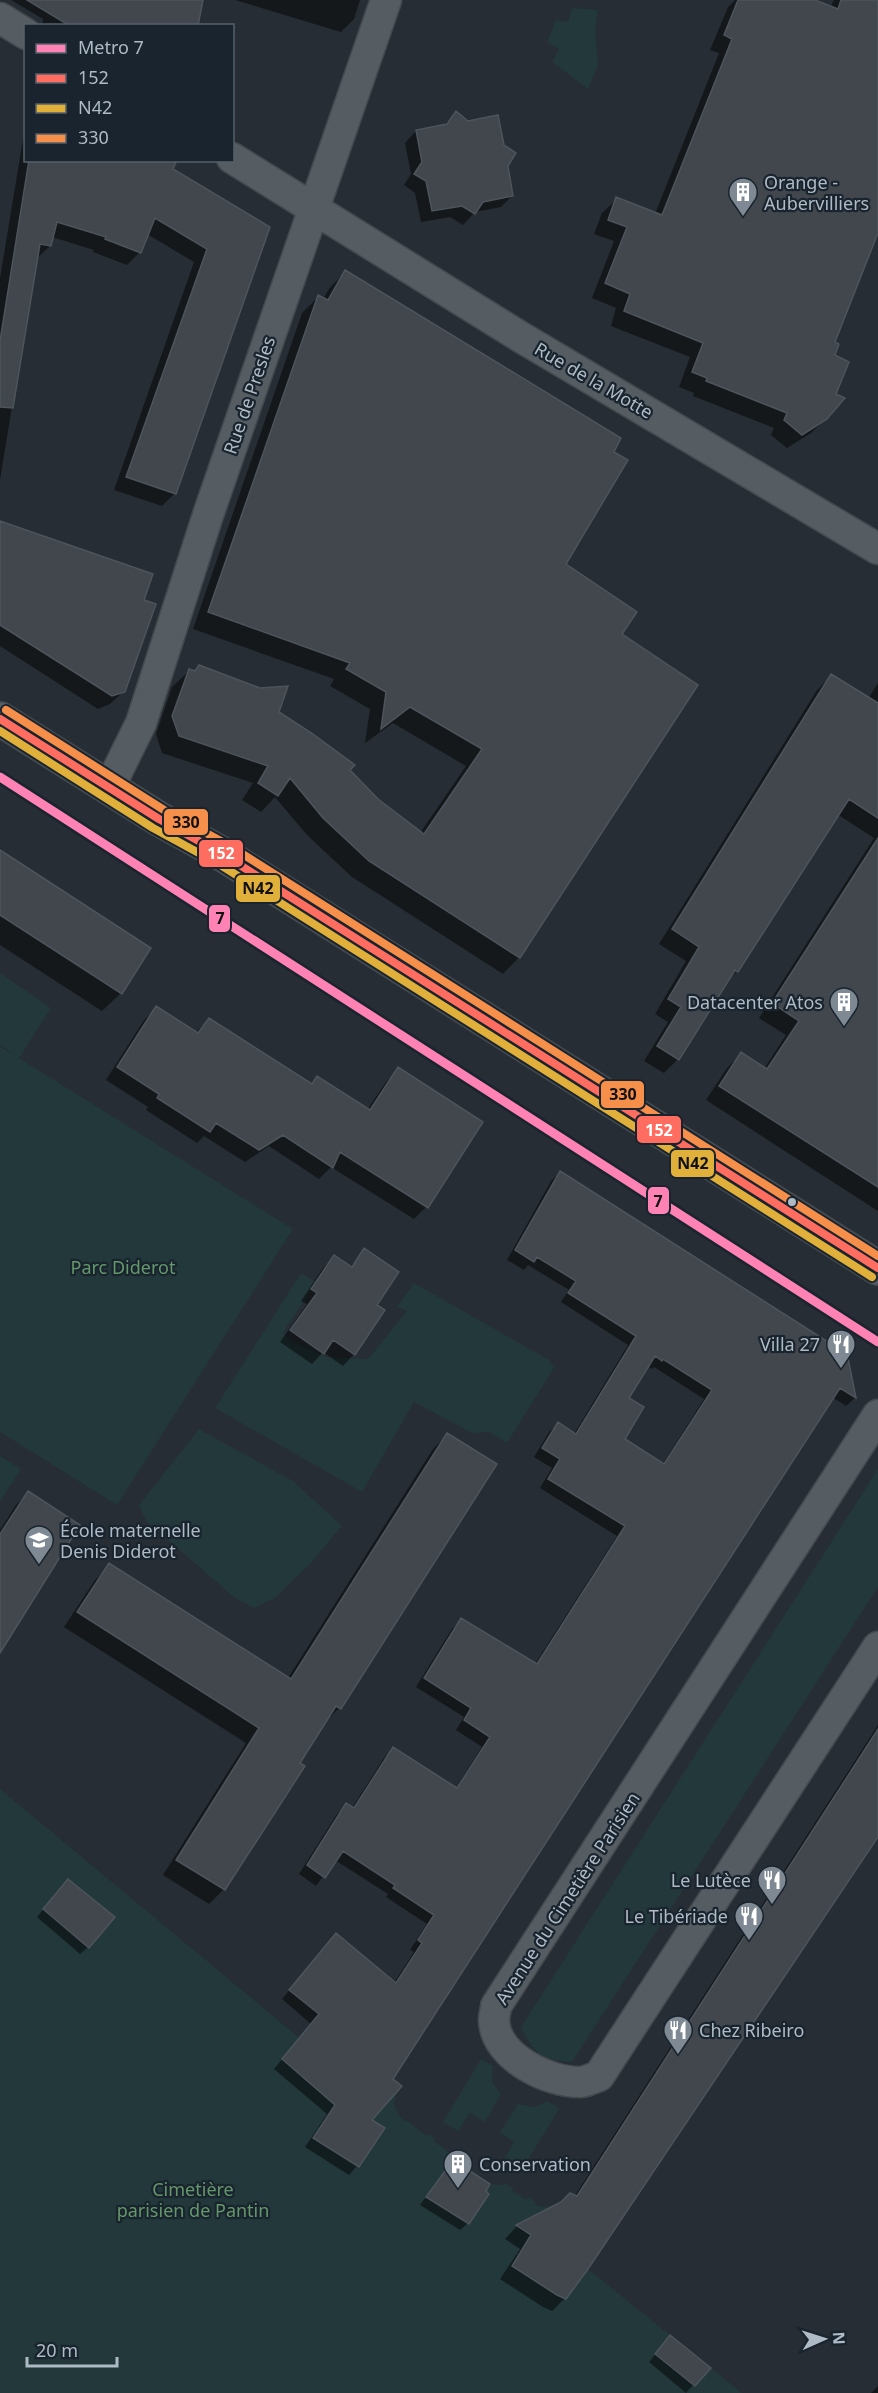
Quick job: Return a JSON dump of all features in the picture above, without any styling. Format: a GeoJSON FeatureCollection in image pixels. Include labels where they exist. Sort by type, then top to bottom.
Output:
{"type":"FeatureCollection","features":[{"type":"Feature","properties":{"kind":"main road"},"geometry":{"type":"LineString","coordinates":[[0,719],[109,788],[224,855],[878,1268]]}},
{"type":"Feature","properties":{"kind":"street","name":"Rue de Presles"},"geometry":{"type":"LineString","coordinates":[[109,788],[141,723],[208,515],[386,0]]}},
{"type":"Feature","properties":{"kind":"street"},"geometry":{"type":"LineString","coordinates":[[0,18],[24,33]]}},
{"type":"Feature","properties":{"kind":"street","name":"Rue de la Motte"},"geometry":{"type":"LineString","coordinates":[[234,159],[519,336],[878,549]]}},
{"type":"Feature","properties":{"kind":"street","name":"Avenue du Cimetière Parisien"},"geometry":{"type":"LineString","coordinates":[[878,1415],[496,2006],[494,2020],[507,2049],[534,2070],[554,2079],[585,2082],[599,2076],[878,1647]]}},
{"type":"Feature","properties":{"kind":"green space"},"geometry":{"type":"Polygon","coordinates":[[[572,8],[598,10],[595,30],[598,66],[588,89],[552,62],[559,49],[547,42],[556,20],[568,22],[572,8]]]}},
{"type":"Feature","properties":{"kind":"green space","name":"Parc Diderot"},"geometry":{"type":"Polygon","coordinates":[[[0,973],[51,1008],[19,1058],[293,1229],[117,1505],[0,1432],[0,1047],[17,1056],[0,1045],[0,973]]]}},
{"type":"Feature","properties":{"kind":"green space"},"geometry":{"type":"Polygon","coordinates":[[[301,1273],[316,1282],[283,1333],[291,1341],[326,1357],[368,1359],[407,1311],[397,1307],[414,1283],[549,1360],[554,1368],[507,1443],[489,1432],[472,1433],[414,1402],[362,1492],[215,1408],[301,1273]]]}},
{"type":"Feature","properties":{"kind":"green space"},"geometry":{"type":"Polygon","coordinates":[[[199,1429],[293,1481],[342,1526],[311,1563],[275,1598],[254,1608],[235,1598],[146,1521],[139,1505],[199,1429]]]}},
{"type":"Feature","properties":{"kind":"green space"},"geometry":{"type":"Polygon","coordinates":[[[0,1456],[21,1469],[0,1502],[0,1456]]]}},
{"type":"Feature","properties":{"kind":"green space"},"geometry":{"type":"Polygon","coordinates":[[[878,1469],[878,1587],[572,2062],[553,2060],[540,2054],[534,2049],[521,2027],[878,1469]]]}},
{"type":"Feature","properties":{"kind":"green space","name":"Cimetière parisien de Pantin"},"geometry":{"type":"Polygon","coordinates":[[[0,1789],[338,2070],[387,2077],[402,2086],[396,2095],[394,2104],[404,2121],[406,2120],[427,2136],[429,2134],[435,2138],[434,2141],[490,2184],[503,2185],[505,2183],[525,2199],[528,2197],[536,2202],[535,2205],[545,2207],[562,2200],[569,2192],[619,2225],[588,2269],[742,2393],[0,2393],[0,1789]]]}},
{"type":"Feature","properties":{"kind":"green space"},"geometry":{"type":"Polygon","coordinates":[[[481,2059],[493,2066],[492,2082],[501,2094],[485,2122],[470,2113],[458,2131],[443,2122],[481,2059]]]}},
{"type":"Feature","properties":{"kind":"green space"},"geometry":{"type":"Polygon","coordinates":[[[547,2101],[560,2108],[520,2172],[503,2161],[514,2142],[500,2132],[518,2104],[535,2107],[547,2101]]]}},
{"type":"Feature","properties":{"kind":"building"},"geometry":{"type":"Polygon","coordinates":[[[27,0],[203,0],[198,24],[67,24],[27,0]]]}},
{"type":"Feature","properties":{"kind":"building","name":"Orange - Aubervilliers"},"geometry":{"type":"Polygon","coordinates":[[[738,0],[815,0],[838,9],[841,0],[878,0],[878,233],[835,342],[839,344],[835,355],[849,362],[836,394],[845,398],[827,419],[802,435],[784,420],[787,413],[706,381],[707,378],[692,372],[703,343],[624,311],[630,294],[605,283],[627,227],[608,220],[616,197],[662,215],[732,39],[724,35],[738,0]]]}},
{"type":"Feature","properties":{"kind":"building"},"geometry":{"type":"Polygon","coordinates":[[[456,111],[468,121],[498,115],[504,145],[516,153],[508,166],[513,196],[483,202],[475,214],[462,206],[432,211],[426,181],[414,174],[422,162],[416,130],[447,124],[456,111]]]}},
{"type":"Feature","properties":{"kind":"building"},"geometry":{"type":"Polygon","coordinates":[[[29,162],[176,162],[173,169],[270,227],[176,494],[126,477],[207,249],[155,218],[141,253],[105,239],[106,237],[57,222],[51,246],[40,244],[13,408],[0,407],[0,341],[29,162]]]}},
{"type":"Feature","properties":{"kind":"building"},"geometry":{"type":"Polygon","coordinates":[[[345,270],[621,438],[614,452],[628,460],[566,564],[637,612],[622,634],[698,685],[520,958],[369,861],[323,818],[290,778],[278,796],[258,783],[268,766],[179,736],[172,716],[189,669],[195,671],[199,665],[260,688],[288,686],[279,712],[355,765],[350,770],[378,799],[424,834],[482,749],[410,707],[381,729],[386,692],[346,669],[350,663],[208,612],[318,295],[328,300],[345,270]]]}},
{"type":"Feature","properties":{"kind":"building"},"geometry":{"type":"Polygon","coordinates":[[[0,521],[153,574],[144,600],[156,604],[125,692],[112,696],[0,625],[0,521]]]}},
{"type":"Feature","properties":{"kind":"building","name":"Datacenter Atos"},"geometry":{"type":"Polygon","coordinates":[[[831,674],[878,703],[878,818],[849,799],[738,972],[735,970],[679,1060],[657,1046],[681,1007],[668,999],[699,947],[672,929],[831,674]]]}},
{"type":"Feature","properties":{"kind":"building","name":"Datacenter Atos"},"geometry":{"type":"Polygon","coordinates":[[[878,838],[878,1187],[719,1086],[741,1052],[767,1069],[799,1021],[772,1003],[878,838]]]}},
{"type":"Feature","properties":{"kind":"building"},"geometry":{"type":"Polygon","coordinates":[[[0,850],[151,948],[122,994],[0,915],[0,850]]]}},
{"type":"Feature","properties":{"kind":"building"},"geometry":{"type":"Polygon","coordinates":[[[156,1006],[198,1033],[209,1018],[312,1084],[317,1076],[370,1110],[398,1067],[483,1122],[428,1208],[340,1152],[333,1168],[283,1135],[259,1150],[216,1123],[210,1132],[157,1098],[159,1094],[117,1067],[156,1006]]]}},
{"type":"Feature","properties":{"kind":"building"},"geometry":{"type":"Polygon","coordinates":[[[560,1171],[839,1349],[846,1348],[856,1398],[840,1388],[393,2079],[402,2086],[372,2120],[385,2128],[359,2167],[313,2138],[335,2105],[282,2059],[319,2014],[289,1990],[336,1933],[396,1983],[422,1943],[418,1940],[434,1915],[393,1888],[395,1885],[343,1851],[325,1878],[307,1865],[346,1803],[354,1808],[393,1747],[457,1788],[490,1737],[464,1720],[471,1708],[424,1678],[461,1618],[537,1664],[625,1526],[548,1479],[560,1459],[542,1448],[558,1422],[576,1434],[636,1336],[568,1293],[576,1281],[537,1257],[534,1262],[515,1250],[560,1171]],[[655,1356],[629,1398],[644,1407],[625,1439],[664,1464],[712,1390],[663,1359],[662,1361],[655,1356]]]}},
{"type":"Feature","properties":{"kind":"building"},"geometry":{"type":"Polygon","coordinates":[[[364,1248],[399,1272],[377,1305],[385,1310],[355,1355],[333,1340],[324,1354],[290,1330],[317,1293],[311,1289],[334,1255],[352,1267],[364,1248]]]}},
{"type":"Feature","properties":{"kind":"building"},"geometry":{"type":"Polygon","coordinates":[[[447,1433],[497,1464],[341,1709],[336,1706],[300,1763],[305,1766],[225,1890],[176,1860],[259,1728],[77,1612],[109,1563],[291,1679],[447,1433]]]}},
{"type":"Feature","properties":{"kind":"building"},"geometry":{"type":"Polygon","coordinates":[[[28,1491],[80,1525],[0,1653],[0,1534],[28,1491]]]}},
{"type":"Feature","properties":{"kind":"building"},"geometry":{"type":"Polygon","coordinates":[[[878,1729],[878,1837],[588,2269],[566,2299],[557,2295],[512,2266],[531,2235],[516,2225],[561,2202],[570,2193],[577,2196],[878,1729]]]}},
{"type":"Feature","properties":{"kind":"building"},"geometry":{"type":"Polygon","coordinates":[[[68,1879],[115,1917],[89,1948],[43,1909],[68,1879]]]}},
{"type":"Feature","properties":{"kind":"building","name":"Conservation"},"geometry":{"type":"Polygon","coordinates":[[[453,2160],[490,2184],[486,2191],[489,2194],[469,2224],[426,2197],[453,2160]]]}},
{"type":"Feature","properties":{"kind":"building"},"geometry":{"type":"Polygon","coordinates":[[[670,2335],[711,2368],[695,2386],[655,2354],[670,2335]]]}},
{"type":"Feature","properties":{"kind":"metro line","name":"7"},"geometry":{"type":"LineString","coordinates":[[0,777],[878,1342]]}},
{"type":"Feature","properties":{"kind":"transit line","name":"330"},"geometry":{"type":"LineString","coordinates":[[6,710],[164,810],[230,846],[878,1256]]}},
{"type":"Feature","properties":{"kind":"transit line","name":"152"},"geometry":{"type":"LineString","coordinates":[[0,719],[159,819],[224,855],[878,1268]]}},
{"type":"Feature","properties":{"kind":"transit line","name":"N42"},"geometry":{"type":"LineString","coordinates":[[0,731],[153,828],[219,864],[872,1277]]}},
{"type":"Feature","properties":{"kind":"place","name":"Orange - Aubervilliers"},"geometry":{"type":"Point","coordinates":[743,218]}},
{"type":"Feature","properties":{"kind":"place","name":"Datacenter Atos"},"geometry":{"type":"Point","coordinates":[844,1028]}},
{"type":"Feature","properties":{"kind":"place","name":"Villa 27"},"geometry":{"type":"Point","coordinates":[841,1370]}},
{"type":"Feature","properties":{"kind":"place","name":"École maternelle Denis Diderot"},"geometry":{"type":"Point","coordinates":[39,1566]}},
{"type":"Feature","properties":{"kind":"place","name":"Le Lutèce"},"geometry":{"type":"Point","coordinates":[772,1906]}},
{"type":"Feature","properties":{"kind":"place","name":"Le Tibériade"},"geometry":{"type":"Point","coordinates":[749,1942]}},
{"type":"Feature","properties":{"kind":"place","name":"Chez Ribeiro"},"geometry":{"type":"Point","coordinates":[678,2056]}},
{"type":"Feature","properties":{"kind":"place","name":"Conservation"},"geometry":{"type":"Point","coordinates":[458,2190]}}]}
